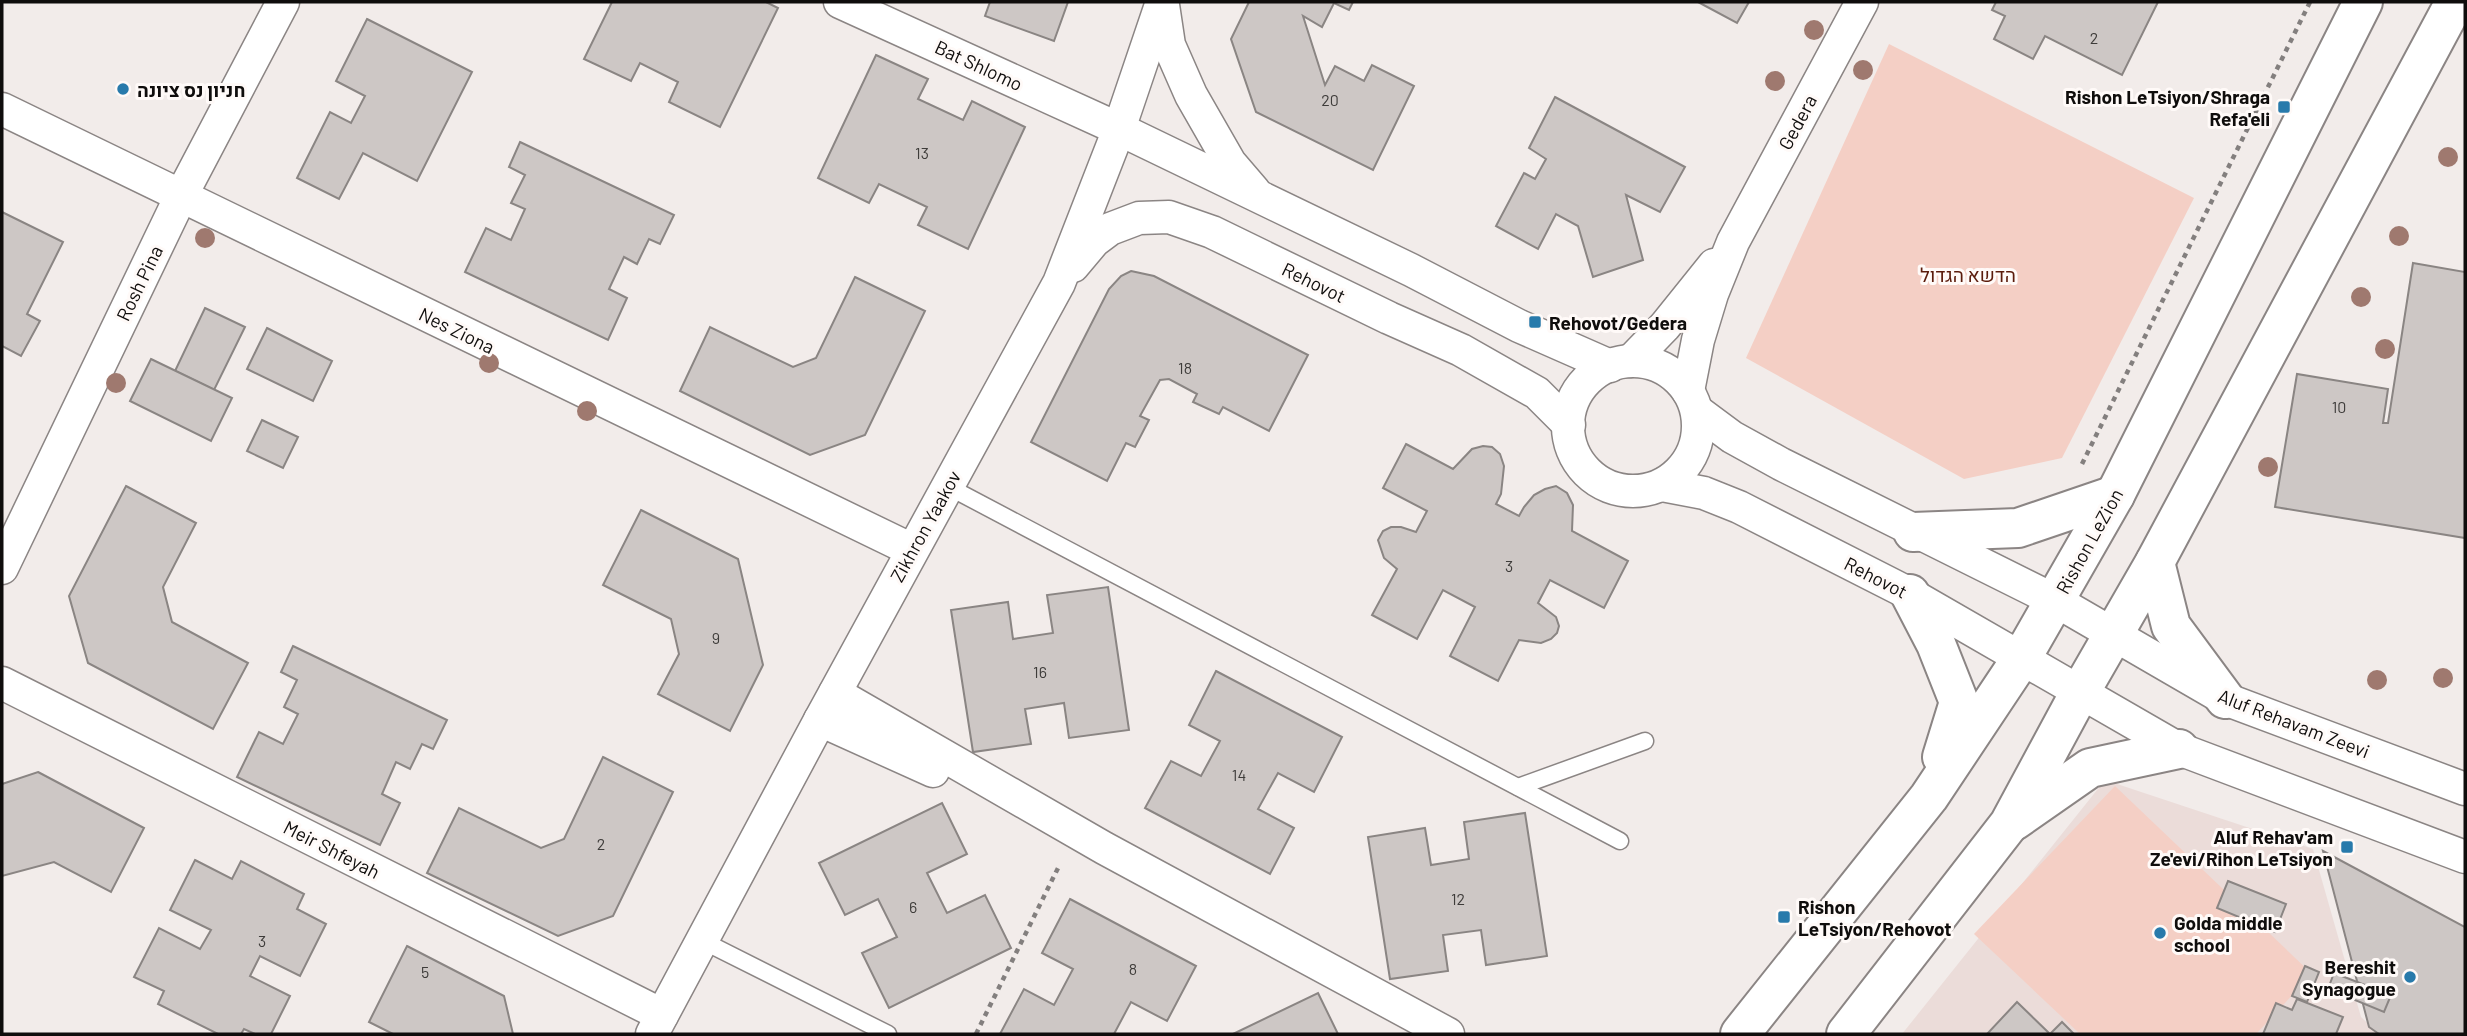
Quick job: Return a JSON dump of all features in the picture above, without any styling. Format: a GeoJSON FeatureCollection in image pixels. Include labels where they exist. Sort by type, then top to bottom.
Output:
{"type":"FeatureCollection","features":[{"type":"Feature","properties":{"kind":"main road","name":"Rishon LeZion"},"geometry":{"type":"LineString","coordinates":[[1740,1034],[1929,797],[2021,659],[2115,495],[2363,2]]}},
{"type":"Feature","properties":{"kind":"main road"},"geometry":{"type":"LineString","coordinates":[[1846,1034],[2009,824],[2079,694],[2155,562],[2455,2]]}},
{"type":"Feature","properties":{"kind":"main road"},"geometry":{"type":"LineString","coordinates":[[1913,531],[2018,528],[2115,495]]}},
{"type":"Feature","properties":{"kind":"main road"},"geometry":{"type":"LineString","coordinates":[[2155,562],[2171,626],[2225,699]]}},
{"type":"Feature","properties":{"kind":"main road"},"geometry":{"type":"LineString","coordinates":[[1910,594],[1936,644],[1959,702],[1929,797]]}},
{"type":"Feature","properties":{"kind":"main road"},"geometry":{"type":"LineString","coordinates":[[2009,824],[2090,768],[2179,749]]}},
{"type":"Feature","properties":{"kind":"street","name":"Rosh Pina"},"geometry":{"type":"LineString","coordinates":[[2,568],[181,196],[283,2]]}},
{"type":"Feature","properties":{"kind":"street","name":"Bat Shlomo"},"geometry":{"type":"LineString","coordinates":[[840,2],[1119,129]]}},
{"type":"Feature","properties":{"kind":"street","name":"Zikhron Yaakov"},"geometry":{"type":"LineString","coordinates":[[655,1029],[912,550],[1059,283],[1119,129],[1162,2]]}},
{"type":"Feature","properties":{"kind":"street","name":"Zikhron Yaakov"},"geometry":{"type":"LineString","coordinates":[[1162,2],[1169,45],[1191,96],[1230,163],[1259,198]]}},
{"type":"Feature","properties":{"kind":"street","name":"Gedera"},"geometry":{"type":"LineString","coordinates":[[1692,401],[1698,340],[1712,294],[1733,242],[1862,2]]}},
{"type":"Feature","properties":{"kind":"street","name":"Nes Ziona"},"geometry":{"type":"LineString","coordinates":[[2,109],[912,550]]}},
{"type":"Feature","properties":{"kind":"street"},"geometry":{"type":"LineString","coordinates":[[1119,129],[1530,331],[1620,364],[1653,365],[1673,374],[1692,401],[1732,437],[1913,531],[2056,601]]}},
{"type":"Feature","properties":{"kind":"street","name":"Rehovot"},"geometry":{"type":"LineString","coordinates":[[1059,283],[1094,242],[1110,229],[1139,218],[1169,217],[1212,232],[1470,355],[1537,393],[1569,425]]}},
{"type":"Feature","properties":{"kind":"street","name":"Gedera"},"geometry":{"type":"LineString","coordinates":[[1620,364],[1665,326],[1733,242]]}},
{"type":"Feature","properties":{"kind":"street"},"geometry":{"type":"LineString","coordinates":[[1620,364],[1590,377],[1576,395],[1569,414],[1569,434],[1575,454],[1586,471],[1603,484],[1622,491],[1643,491],[1662,485],[1680,473],[1692,455],[1698,433],[1692,401]]}},
{"type":"Feature","properties":{"kind":"street","name":"Rehovot"},"geometry":{"type":"LineString","coordinates":[[1662,485],[1704,493],[1739,507],[1910,594],[2079,694]]}},
{"type":"Feature","properties":{"kind":"street","name":"Aluf Rehavam Zeevi"},"geometry":{"type":"LineString","coordinates":[[2056,601],[2225,699],[2465,789]]}},
{"type":"Feature","properties":{"kind":"street","name":"Meir Shfeyah"},"geometry":{"type":"LineString","coordinates":[[2,683],[655,1029]]}},
{"type":"Feature","properties":{"kind":"street"},"geometry":{"type":"LineString","coordinates":[[2079,694],[2179,749],[2465,857]]}},
{"type":"Feature","properties":{"kind":"street"},"geometry":{"type":"LineString","coordinates":[[828,706],[1012,807],[1104,848]]}},
{"type":"Feature","properties":{"kind":"street"},"geometry":{"type":"LineString","coordinates":[[828,706],[1104,848],[1448,1034]]}},
{"type":"Feature","properties":{"kind":"lane"},"geometry":{"type":"LineString","coordinates":[[947,486],[1620,841]]}},
{"type":"Feature","properties":{"kind":"lane"},"geometry":{"type":"LineString","coordinates":[[1518,787],[1645,741]]}},
{"type":"Feature","properties":{"kind":"lane"},"geometry":{"type":"LineString","coordinates":[[701,940],[888,1034]]}},
{"type":"Feature","properties":{"kind":"path"},"geometry":{"type":"LineString","coordinates":[[2057,515],[2310,2]]}},
{"type":"Feature","properties":{"kind":"path"},"geometry":{"type":"LineString","coordinates":[[976,1034],[1074,835]]}},
{"type":"Feature","properties":{"kind":"shaded area","name":"Golda middle school"},"geometry":{"type":"Polygon","coordinates":[[[2105,780],[2313,849],[2361,1017],[2379,1034],[1902,1034],[2105,780]]]}},
{"type":"Feature","properties":{"kind":"green space","name":"הדשא הגדול"},"geometry":{"type":"Polygon","coordinates":[[[1889,44],[2194,198],[2062,458],[1964,479],[1746,358],[1889,44]]]}},
{"type":"Feature","properties":{"kind":"green space","name":"Golda middle school"},"geometry":{"type":"Polygon","coordinates":[[[2115,786],[2312,974],[2256,1034],[2080,1034],[1974,934],[2115,786]]]}},
{"type":"Feature","properties":{"kind":"building"},"geometry":{"type":"Polygon","coordinates":[[[612,2],[766,2],[778,8],[720,127],[669,102],[678,82],[640,63],[631,81],[584,59],[612,2]]]}},
{"type":"Feature","properties":{"kind":"building"},"geometry":{"type":"Polygon","coordinates":[[[990,2],[1068,2],[1054,41],[985,16],[990,2]]]}},
{"type":"Feature","properties":{"kind":"building"},"geometry":{"type":"Polygon","coordinates":[[[1249,2],[1353,2],[1349,10],[1334,3],[1322,27],[1303,16],[1325,85],[1335,66],[1364,81],[1372,65],[1414,86],[1373,170],[1256,112],[1231,39],[1249,2]]]}},
{"type":"Feature","properties":{"kind":"building"},"geometry":{"type":"Polygon","coordinates":[[[1698,2],[1749,2],[1737,23],[1698,2]]]}},
{"type":"Feature","properties":{"kind":"building"},"geometry":{"type":"Polygon","coordinates":[[[1996,2],[2158,2],[2122,75],[2045,36],[2033,59],[1994,39],[2005,16],[1992,10],[1996,2]]]}},
{"type":"Feature","properties":{"kind":"building"},"geometry":{"type":"Polygon","coordinates":[[[367,19],[472,72],[417,181],[363,153],[339,199],[297,178],[330,112],[351,123],[365,96],[336,81],[367,19]]]}},
{"type":"Feature","properties":{"kind":"building"},"geometry":{"type":"Polygon","coordinates":[[[876,55],[928,79],[918,99],[963,120],[972,101],[1025,127],[968,249],[918,225],[927,207],[879,184],[869,203],[818,178],[876,55]]]}},
{"type":"Feature","properties":{"kind":"building"},"geometry":{"type":"Polygon","coordinates":[[[1555,97],[1685,167],[1660,212],[1626,195],[1643,260],[1593,277],[1578,226],[1556,214],[1538,249],[1496,226],[1524,173],[1535,179],[1546,159],[1529,148],[1555,97]]]}},
{"type":"Feature","properties":{"kind":"building"},"geometry":{"type":"Polygon","coordinates":[[[520,142],[674,215],[660,244],[649,239],[637,264],[624,257],[609,289],[627,298],[608,340],[465,272],[486,228],[511,240],[525,209],[511,203],[525,175],[509,167],[520,142]]]}},
{"type":"Feature","properties":{"kind":"building"},"geometry":{"type":"Polygon","coordinates":[[[2,212],[63,242],[27,314],[40,321],[21,356],[2,346],[2,212]]]}},
{"type":"Feature","properties":{"kind":"building"},"geometry":{"type":"Polygon","coordinates":[[[2413,263],[2465,272],[2465,538],[2275,507],[2297,374],[2388,389],[2383,423],[2388,423],[2413,263]]]}},
{"type":"Feature","properties":{"kind":"building"},"geometry":{"type":"Polygon","coordinates":[[[1131,271],[1154,276],[1308,355],[1269,431],[1223,407],[1219,414],[1193,402],[1197,394],[1169,379],[1160,380],[1140,416],[1149,420],[1135,447],[1126,443],[1107,481],[1031,442],[1109,289],[1121,276],[1131,271]]]}},
{"type":"Feature","properties":{"kind":"building"},"geometry":{"type":"Polygon","coordinates":[[[855,277],[925,311],[865,435],[810,455],[680,391],[710,327],[793,367],[816,358],[855,277]]]}},
{"type":"Feature","properties":{"kind":"building"},"geometry":{"type":"Polygon","coordinates":[[[205,308],[245,327],[214,390],[175,371],[205,308]]]}},
{"type":"Feature","properties":{"kind":"building"},"geometry":{"type":"Polygon","coordinates":[[[267,328],[332,361],[313,401],[247,369],[267,328]]]}},
{"type":"Feature","properties":{"kind":"building"},"geometry":{"type":"Polygon","coordinates":[[[151,359],[232,398],[211,441],[130,401],[151,359]]]}},
{"type":"Feature","properties":{"kind":"building"},"geometry":{"type":"Polygon","coordinates":[[[262,420],[298,437],[283,468],[247,451],[262,420]]]}},
{"type":"Feature","properties":{"kind":"building"},"geometry":{"type":"Polygon","coordinates":[[[1406,444],[1453,469],[1472,449],[1492,447],[1500,454],[1504,466],[1501,494],[1496,504],[1519,516],[1534,495],[1545,489],[1556,486],[1567,493],[1573,505],[1572,531],[1628,561],[1604,608],[1550,580],[1538,603],[1556,617],[1559,626],[1557,633],[1541,643],[1519,640],[1498,681],[1450,656],[1475,607],[1443,590],[1417,639],[1372,615],[1397,569],[1384,558],[1378,540],[1383,531],[1391,527],[1416,532],[1427,511],[1383,488],[1406,444]]]}},
{"type":"Feature","properties":{"kind":"building"},"geometry":{"type":"Polygon","coordinates":[[[126,486],[196,523],[163,587],[172,622],[248,663],[213,729],[88,663],[69,596],[126,486]]]}},
{"type":"Feature","properties":{"kind":"building"},"geometry":{"type":"Polygon","coordinates":[[[641,510],[738,559],[763,665],[730,731],[658,694],[679,654],[671,619],[603,585],[641,510]]]}},
{"type":"Feature","properties":{"kind":"building"},"geometry":{"type":"Polygon","coordinates":[[[1108,587],[1129,730],[1069,738],[1064,703],[1025,709],[1031,744],[973,752],[951,610],[1008,602],[1013,639],[1053,633],[1047,595],[1108,587]]]}},
{"type":"Feature","properties":{"kind":"building"},"geometry":{"type":"Polygon","coordinates":[[[293,646],[447,720],[433,749],[422,744],[410,769],[396,762],[382,794],[400,803],[380,845],[237,777],[259,732],[283,744],[298,714],[284,707],[297,680],[281,672],[293,646]]]}},
{"type":"Feature","properties":{"kind":"building"},"geometry":{"type":"Polygon","coordinates":[[[1216,671],[1342,737],[1314,792],[1278,773],[1258,809],[1294,828],[1270,874],[1145,808],[1171,761],[1201,776],[1220,741],[1189,725],[1216,671]]]}},
{"type":"Feature","properties":{"kind":"building"},"geometry":{"type":"Polygon","coordinates":[[[603,757],[673,792],[613,916],[558,936],[427,873],[459,808],[541,848],[564,839],[603,757]]]}},
{"type":"Feature","properties":{"kind":"building"},"geometry":{"type":"Polygon","coordinates":[[[38,772],[144,828],[111,892],[54,862],[2,876],[2,784],[38,772]]]}},
{"type":"Feature","properties":{"kind":"building"},"geometry":{"type":"Polygon","coordinates":[[[942,803],[967,854],[927,873],[947,913],[985,895],[1011,948],[889,1008],[862,953],[897,937],[878,899],[845,915],[819,863],[942,803]]]}},
{"type":"Feature","properties":{"kind":"building"},"geometry":{"type":"Polygon","coordinates":[[[1525,813],[1547,956],[1486,965],[1481,930],[1443,935],[1448,971],[1390,979],[1368,837],[1425,828],[1431,865],[1469,859],[1464,822],[1525,813]]]}},
{"type":"Feature","properties":{"kind":"building","name":"Bereshit Synagogue"},"geometry":{"type":"Polygon","coordinates":[[[2323,851],[2465,927],[2465,1034],[2379,1034],[2369,1027],[2323,851]]]}},
{"type":"Feature","properties":{"kind":"building"},"geometry":{"type":"Polygon","coordinates":[[[195,860],[232,879],[241,861],[304,894],[297,909],[326,924],[300,976],[260,956],[250,976],[290,996],[271,1034],[255,1034],[244,1029],[241,1034],[218,1034],[158,1004],[164,991],[134,977],[159,928],[200,949],[211,930],[170,910],[195,860]]]}},
{"type":"Feature","properties":{"kind":"building"},"geometry":{"type":"Polygon","coordinates":[[[2228,881],[2286,904],[2275,932],[2217,908],[2228,881]]]}},
{"type":"Feature","properties":{"kind":"building"},"geometry":{"type":"Polygon","coordinates":[[[1070,899],[1196,966],[1167,1021],[1131,1002],[1114,1034],[1000,1034],[1024,989],[1054,1005],[1073,969],[1042,953],[1070,899]]]}},
{"type":"Feature","properties":{"kind":"building"},"geometry":{"type":"Polygon","coordinates":[[[407,946],[504,996],[513,1034],[393,1034],[369,1022],[407,946]]]}},
{"type":"Feature","properties":{"kind":"building"},"geometry":{"type":"Polygon","coordinates":[[[2305,966],[2319,972],[2307,1002],[2292,996],[2305,966]]]}},
{"type":"Feature","properties":{"kind":"building"},"geometry":{"type":"Polygon","coordinates":[[[2334,973],[2391,995],[2384,1012],[2328,989],[2334,973]]]}},
{"type":"Feature","properties":{"kind":"building"},"geometry":{"type":"Polygon","coordinates":[[[1318,993],[1338,1034],[1233,1034],[1318,993]]]}},
{"type":"Feature","properties":{"kind":"building"},"geometry":{"type":"Polygon","coordinates":[[[2297,999],[2343,1017],[2336,1034],[2263,1034],[2276,1003],[2292,1010],[2297,999]]]}},
{"type":"Feature","properties":{"kind":"building"},"geometry":{"type":"Polygon","coordinates":[[[2017,1002],[2050,1034],[1987,1034],[2017,1002]]]}},
{"type":"Feature","properties":{"kind":"building"},"geometry":{"type":"Polygon","coordinates":[[[2062,1022],[2074,1034],[2050,1034],[2062,1022]]]}},
{"type":"Feature","properties":{"kind":"place","name":"חניון נס ציונה"},"geometry":{"type":"Point","coordinates":[123,89]}},
{"type":"Feature","properties":{"kind":"place","name":"Rishon LeTsiyon/Shraga Refa'eli"},"geometry":{"type":"Point","coordinates":[2284,107]}},
{"type":"Feature","properties":{"kind":"place","name":"Rehovot/Gedera"},"geometry":{"type":"Point","coordinates":[1535,322]}},
{"type":"Feature","properties":{"kind":"place","name":"Aluf Rehav'am Ze'evi/Rihon LeTsiyon"},"geometry":{"type":"Point","coordinates":[2347,847]}},
{"type":"Feature","properties":{"kind":"place","name":"Rishon LeTsiyon/Rehovot"},"geometry":{"type":"Point","coordinates":[1784,917]}},
{"type":"Feature","properties":{"kind":"place","name":"Golda middle school"},"geometry":{"type":"Point","coordinates":[2160,933]}},
{"type":"Feature","properties":{"kind":"place","name":"Bereshit Synagogue"},"geometry":{"type":"Point","coordinates":[2410,977]}}]}
